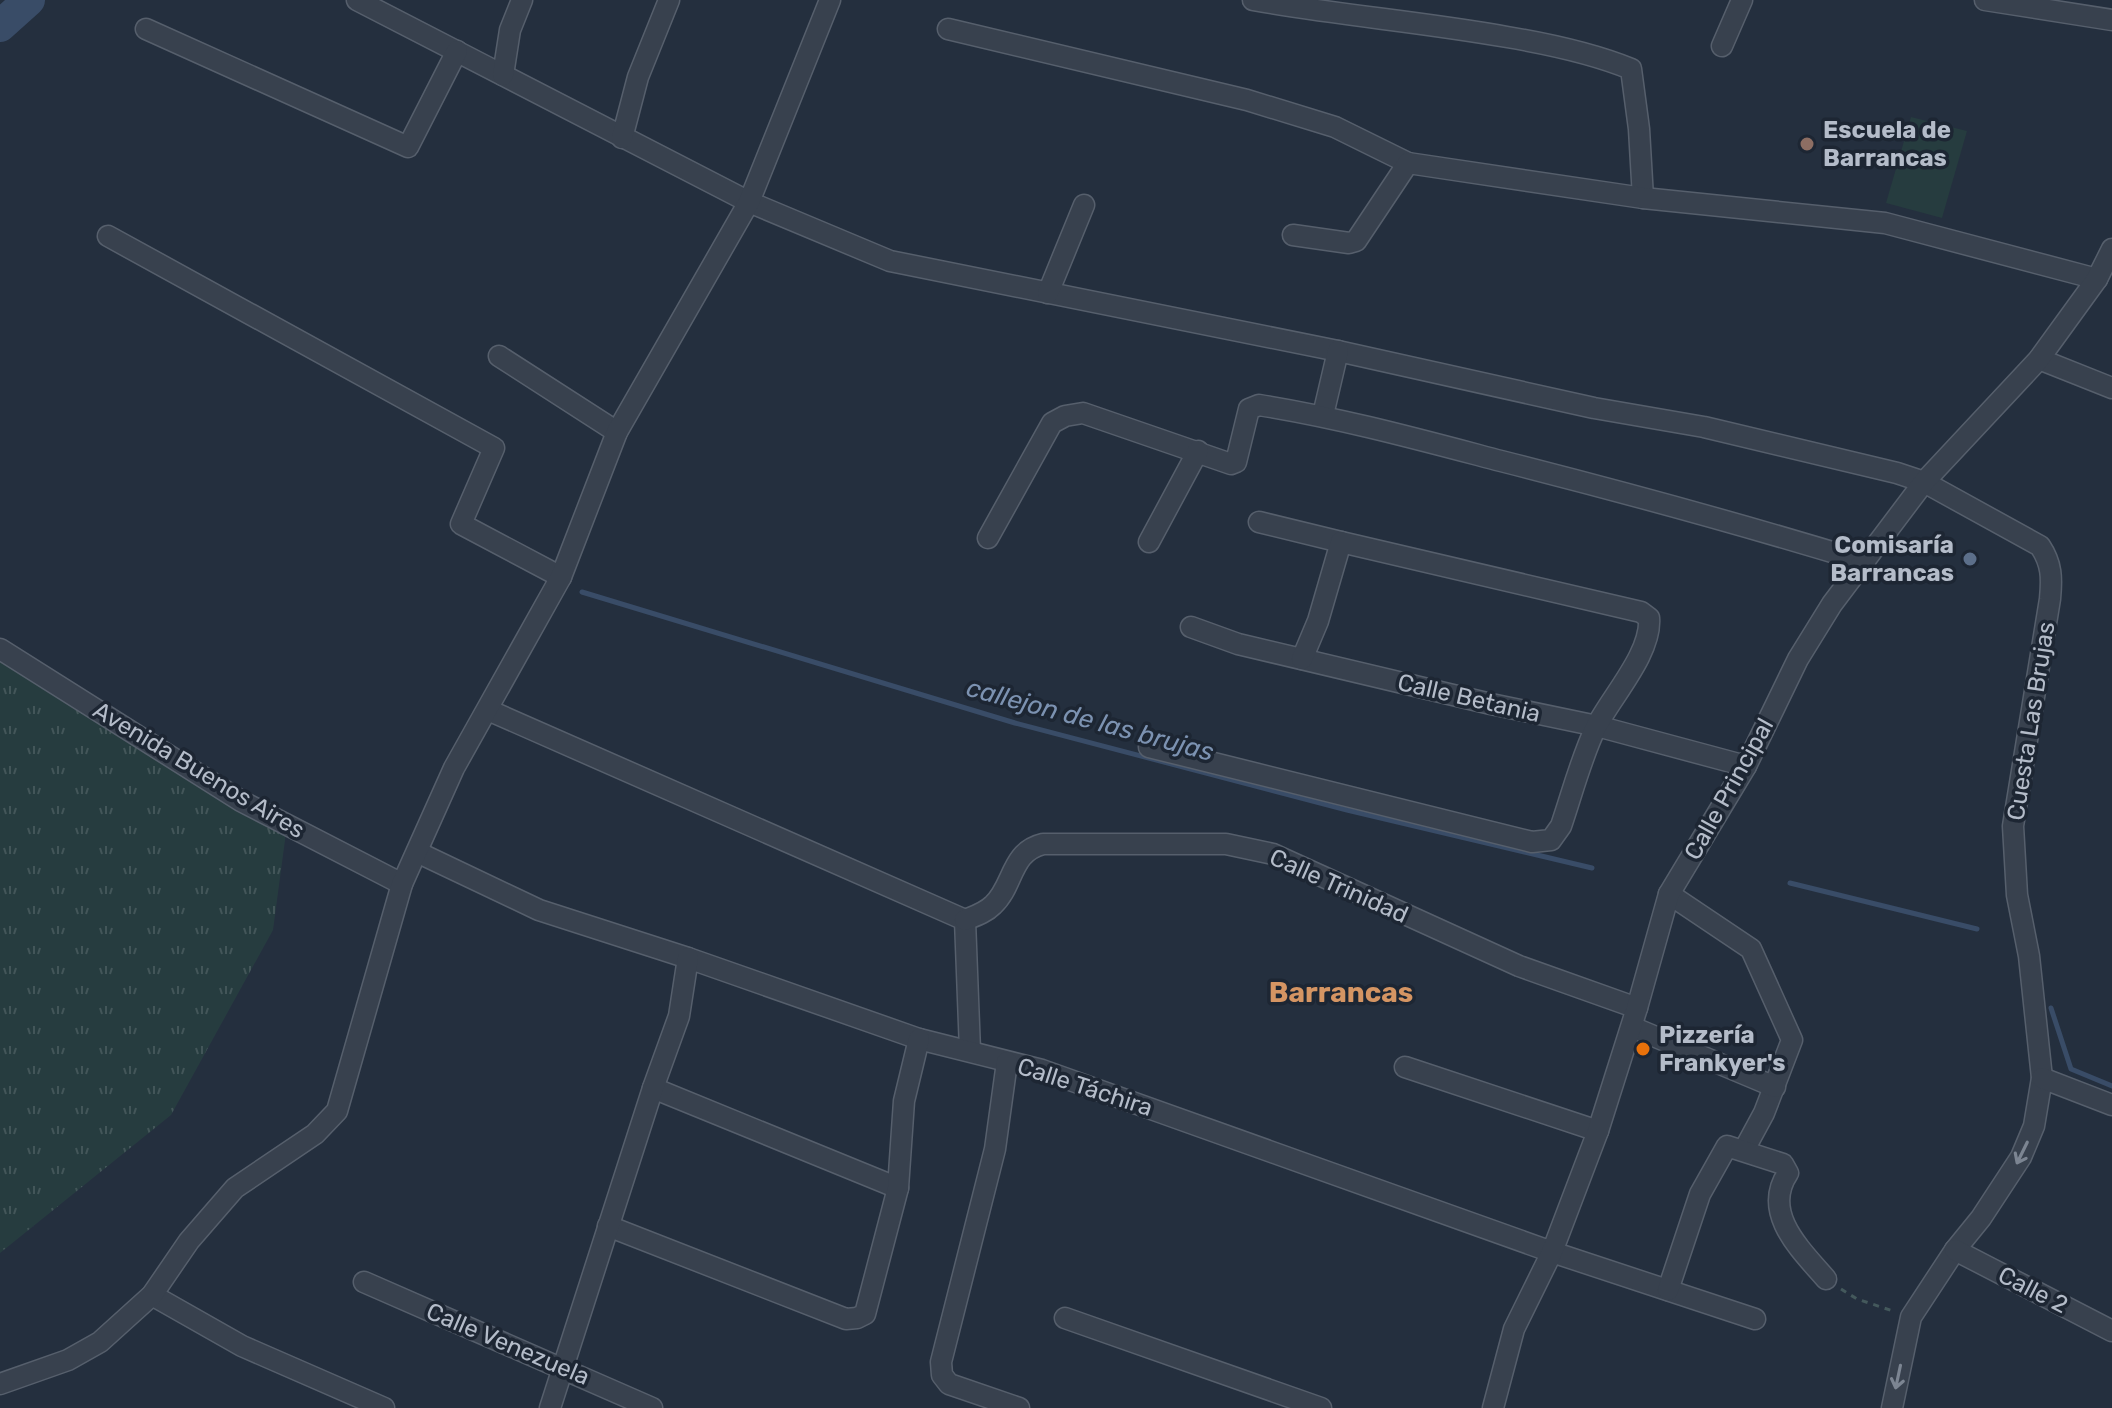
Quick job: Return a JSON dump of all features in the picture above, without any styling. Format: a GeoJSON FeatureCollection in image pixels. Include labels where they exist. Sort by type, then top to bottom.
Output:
{"type":"FeatureCollection","features":[{"type":"Feature","properties":{"kind":"street","name":"Cuesta Las Brujas"},"geometry":{"type":"LineString","coordinates":[[357,0],[749,202],[890,261],[1338,351],[1594,408],[1704,427],[1897,473],[1924,482],[2040,546],[2048,558],[2052,575],[2013,826],[2017,895],[2029,956],[2042,1078],[2034,1126],[2021,1157],[1911,1317]]}},
{"type":"Feature","properties":{"kind":"street"},"geometry":{"type":"LineString","coordinates":[[503,75],[510,30],[522,0]]}},
{"type":"Feature","properties":{"kind":"street"},"geometry":{"type":"LineString","coordinates":[[622,138],[638,77],[669,0]]}},
{"type":"Feature","properties":{"kind":"street"},"geometry":{"type":"LineString","coordinates":[[0,1384],[68,1360],[100,1342],[152,1295],[189,1241],[235,1188],[315,1134],[337,1111],[402,884],[454,768],[561,577],[617,432],[749,202],[830,0]]}},
{"type":"Feature","properties":{"kind":"street"},"geometry":{"type":"LineString","coordinates":[[1253,0],[1459,28],[1607,59],[1631,69],[1639,129],[1643,198]]}},
{"type":"Feature","properties":{"kind":"street"},"geometry":{"type":"LineString","coordinates":[[1722,46],[1742,0]]}},
{"type":"Feature","properties":{"kind":"street"},"geometry":{"type":"LineString","coordinates":[[1985,0],[2112,20]]}},
{"type":"Feature","properties":{"kind":"street"},"geometry":{"type":"LineString","coordinates":[[146,29],[408,147],[457,51]]}},
{"type":"Feature","properties":{"kind":"street"},"geometry":{"type":"LineString","coordinates":[[948,29],[1247,100],[1335,127],[1408,163],[1643,198],[1885,223],[2097,279]]}},
{"type":"Feature","properties":{"kind":"street"},"geometry":{"type":"LineString","coordinates":[[1293,235],[1349,243],[1356,241],[1408,163]]}},
{"type":"Feature","properties":{"kind":"street"},"geometry":{"type":"LineString","coordinates":[[1048,293],[1084,205]]}},
{"type":"Feature","properties":{"kind":"street"},"geometry":{"type":"LineString","coordinates":[[108,236],[494,448],[461,524],[561,577]]}},
{"type":"Feature","properties":{"kind":"street","name":"Calle Principal"},"geometry":{"type":"LineString","coordinates":[[1493,1408],[1514,1329],[1552,1252],[1598,1131],[1669,894],[1746,766],[1798,659],[1832,604],[1924,482],[2039,359],[2097,279],[2112,249]]}},
{"type":"Feature","properties":{"kind":"street"},"geometry":{"type":"LineString","coordinates":[[1323,415],[1338,351]]}},
{"type":"Feature","properties":{"kind":"street"},"geometry":{"type":"LineString","coordinates":[[499,356],[617,432]]}},
{"type":"Feature","properties":{"kind":"street"},"geometry":{"type":"LineString","coordinates":[[2039,359],[2112,388]]}},
{"type":"Feature","properties":{"kind":"street"},"geometry":{"type":"LineString","coordinates":[[988,538],[1052,423],[1065,416],[1083,413],[1234,464],[1249,409],[1253,406],[1323,415],[1696,511],[1865,562]]}},
{"type":"Feature","properties":{"kind":"street"},"geometry":{"type":"LineString","coordinates":[[1149,542],[1198,451]]}},
{"type":"Feature","properties":{"kind":"street"},"geometry":{"type":"LineString","coordinates":[[1149,747],[1532,842],[1551,840],[1561,826],[1597,726],[1624,684],[1650,631],[1649,618],[1641,612],[1259,522]]}},
{"type":"Feature","properties":{"kind":"street"},"geometry":{"type":"LineString","coordinates":[[1302,659],[1318,621],[1341,542]]}},
{"type":"Feature","properties":{"kind":"street","name":"Calle Betania"},"geometry":{"type":"LineString","coordinates":[[1191,627],[1238,644],[1597,726],[1746,766]]}},
{"type":"Feature","properties":{"kind":"street","name":"Avenida Buenos Aires"},"geometry":{"type":"LineString","coordinates":[[0,649],[241,801],[402,884]]}},
{"type":"Feature","properties":{"kind":"street"},"geometry":{"type":"LineString","coordinates":[[488,710],[965,920],[970,1051]]}},
{"type":"Feature","properties":{"kind":"street","name":"Calle Trinidad"},"geometry":{"type":"LineString","coordinates":[[965,920],[982,914],[996,903],[1022,856],[1031,847],[1043,844],[1226,844],[1273,854],[1634,1018]]}},
{"type":"Feature","properties":{"kind":"street","name":"Calle Táchira"},"geometry":{"type":"LineString","coordinates":[[417,852],[539,910],[688,958],[919,1039],[1042,1070],[1552,1252],[1755,1319]]}},
{"type":"Feature","properties":{"kind":"street"},"geometry":{"type":"LineString","coordinates":[[1669,894],[1751,949],[1792,1040],[1775,1087],[1744,1150]]}},
{"type":"Feature","properties":{"kind":"street"},"geometry":{"type":"LineString","coordinates":[[550,1408],[679,1016],[688,958]]}},
{"type":"Feature","properties":{"kind":"street"},"geometry":{"type":"LineString","coordinates":[[1634,1018],[1775,1087]]}},
{"type":"Feature","properties":{"kind":"street"},"geometry":{"type":"LineString","coordinates":[[608,1226],[846,1319],[865,1314],[898,1188],[904,1101],[919,1039]]}},
{"type":"Feature","properties":{"kind":"street"},"geometry":{"type":"LineString","coordinates":[[1007,1062],[995,1149],[941,1362],[942,1375],[949,1384],[1019,1408]]}},
{"type":"Feature","properties":{"kind":"street"},"geometry":{"type":"LineString","coordinates":[[1405,1067],[1598,1131]]}},
{"type":"Feature","properties":{"kind":"street"},"geometry":{"type":"LineString","coordinates":[[2042,1078],[2112,1105]]}},
{"type":"Feature","properties":{"kind":"street"},"geometry":{"type":"LineString","coordinates":[[653,1088],[898,1188]]}},
{"type":"Feature","properties":{"kind":"street"},"geometry":{"type":"LineString","coordinates":[[1668,1290],[1700,1194],[1727,1146],[1783,1164],[1788,1173],[1780,1185],[1781,1221],[1826,1279]]}},
{"type":"Feature","properties":{"kind":"street","name":"Calle 2"},"geometry":{"type":"LineString","coordinates":[[1955,1250],[2112,1331]]}},
{"type":"Feature","properties":{"kind":"street","name":"Calle Venezuela"},"geometry":{"type":"LineString","coordinates":[[364,1282],[652,1408]]}},
{"type":"Feature","properties":{"kind":"street"},"geometry":{"type":"LineString","coordinates":[[152,1295],[338,1399],[384,1408]]}},
{"type":"Feature","properties":{"kind":"street"},"geometry":{"type":"LineString","coordinates":[[1892,1408],[1911,1317]]}},
{"type":"Feature","properties":{"kind":"street"},"geometry":{"type":"LineString","coordinates":[[1065,1318],[1292,1403],[1321,1408]]}},
{"type":"Feature","properties":{"kind":"path"},"geometry":{"type":"LineString","coordinates":[[1826,1279],[1857,1299],[1911,1317]]}},
{"type":"Feature","properties":{"kind":"green space"},"geometry":{"type":"Polygon","coordinates":[[[1911,117],[1967,131],[1942,218],[1886,203],[1911,117]]]}},
{"type":"Feature","properties":{"kind":"green space"},"geometry":{"type":"Polygon","coordinates":[[[0,648],[287,825],[273,930],[171,1115],[0,1253],[0,648]]]}},
{"type":"Feature","properties":{"kind":"waterway"},"geometry":{"type":"LineString","coordinates":[[0,26],[29,0]]}},
{"type":"Feature","properties":{"kind":"waterway","name":"callejon de las brujas"},"geometry":{"type":"LineString","coordinates":[[582,592],[1015,723],[1347,810],[1592,868]]}},
{"type":"Feature","properties":{"kind":"waterway","name":"callejon de las brujas"},"geometry":{"type":"LineString","coordinates":[[1790,883],[1977,929]]}},
{"type":"Feature","properties":{"kind":"waterway","name":"callejon de las brujas"},"geometry":{"type":"LineString","coordinates":[[2051,1008],[2071,1069],[2112,1086]]}},
{"type":"Feature","properties":{"kind":"place","name":"Escuela de Barrancas"},"geometry":{"type":"Point","coordinates":[1807,144]}},
{"type":"Feature","properties":{"kind":"place","name":"Comisaría Barrancas"},"geometry":{"type":"Point","coordinates":[1970,559]}},
{"type":"Feature","properties":{"kind":"place","name":"Pizzería Frankyer's"},"geometry":{"type":"Point","coordinates":[1643,1049]}},
{"type":"Feature","properties":{"kind":"district","name":"Barrancas"},"geometry":{"type":"Point","coordinates":[1341,992]}}]}
